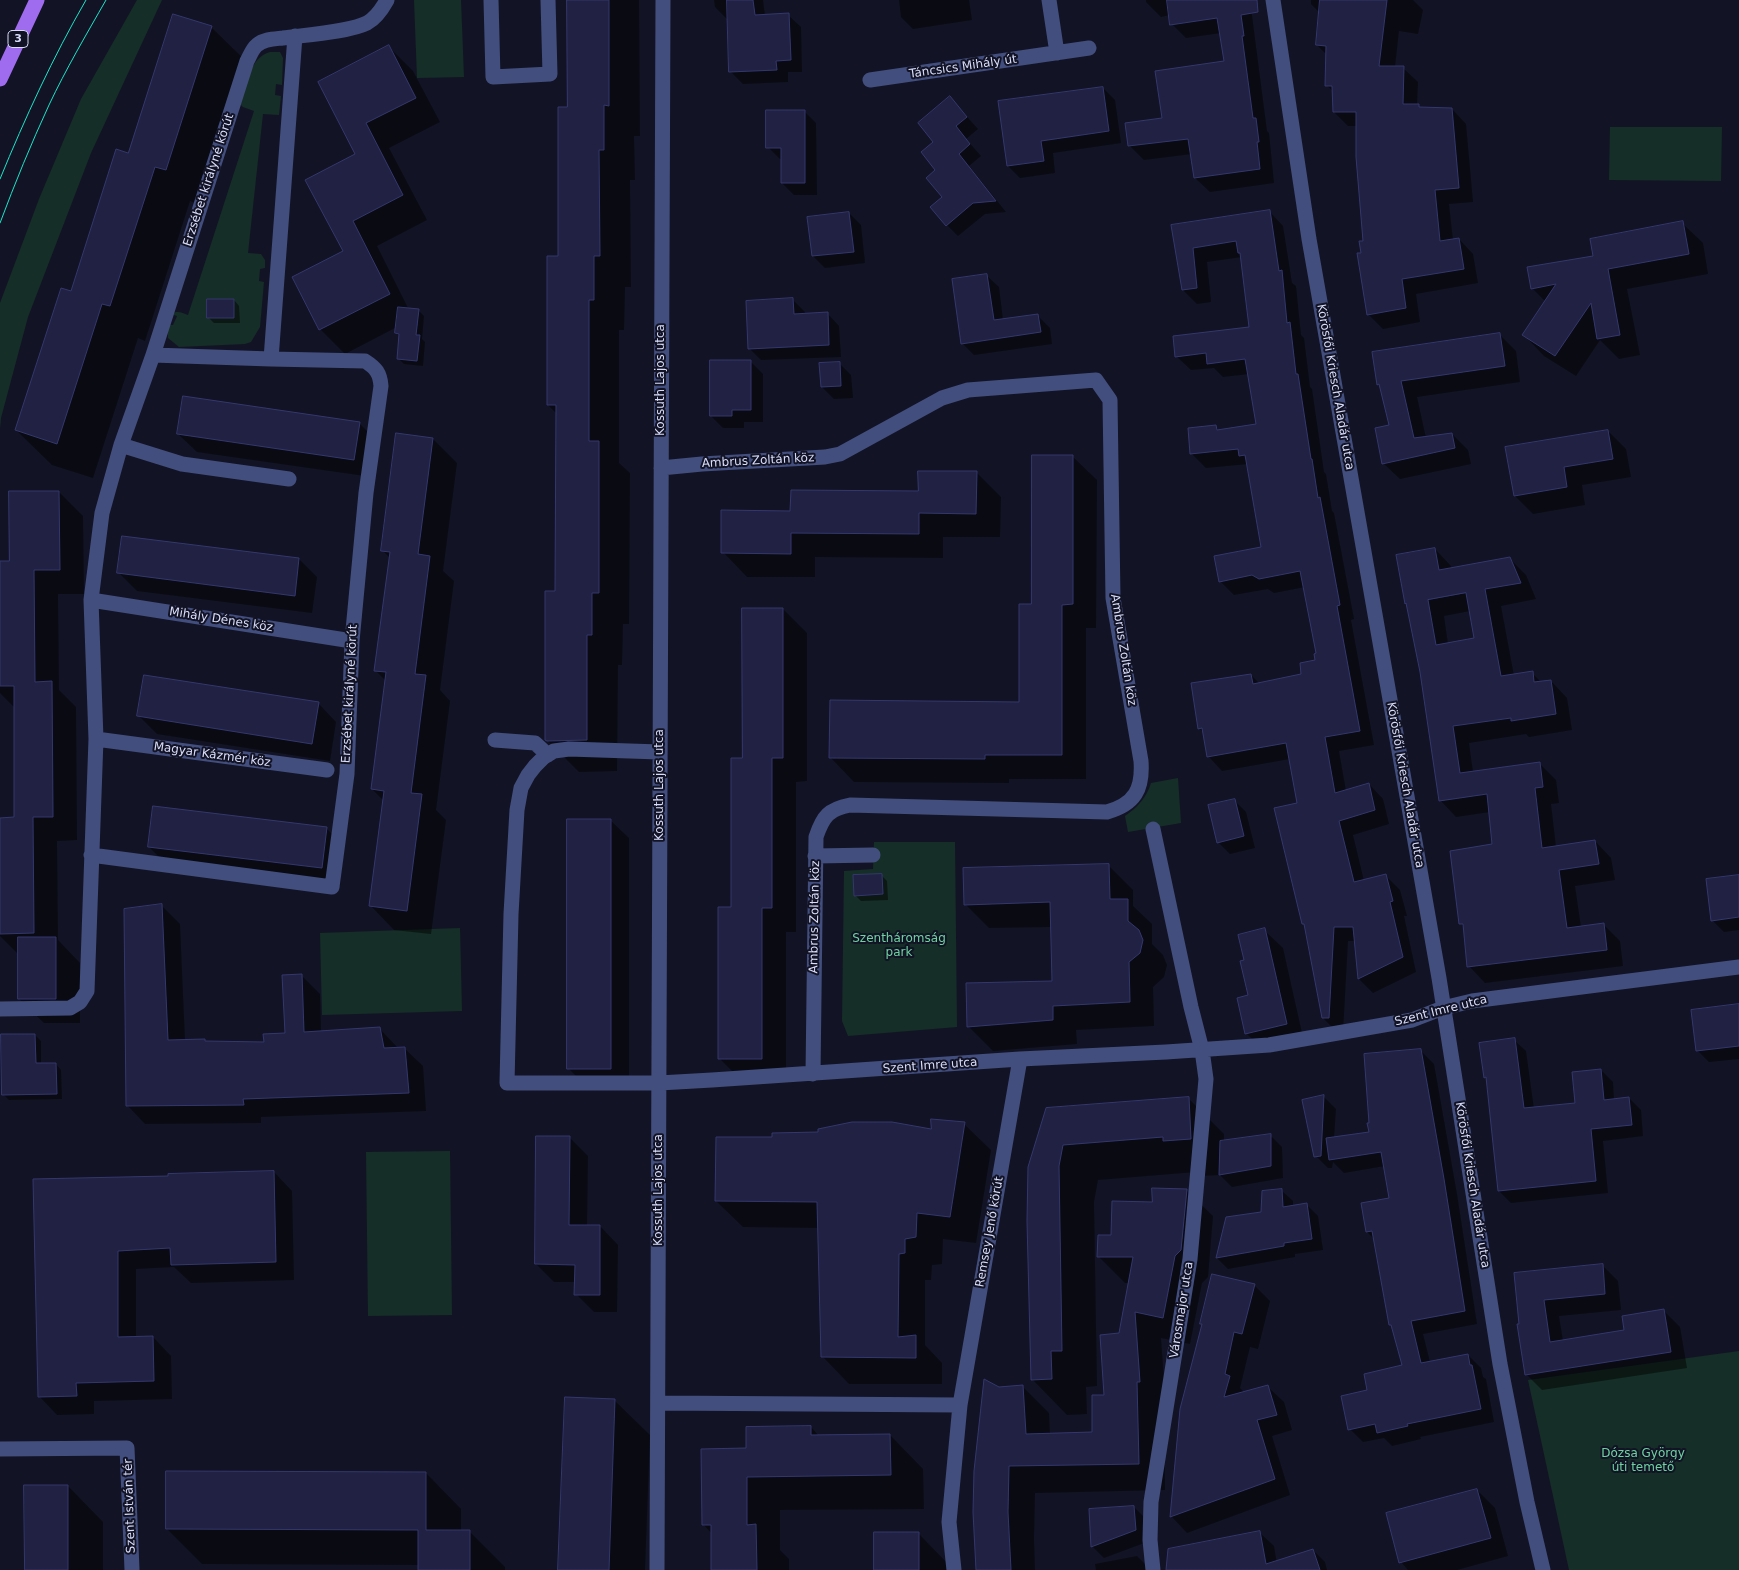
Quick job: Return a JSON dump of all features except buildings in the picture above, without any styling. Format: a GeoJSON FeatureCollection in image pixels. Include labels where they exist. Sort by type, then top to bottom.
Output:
{"type":"FeatureCollection","features":[{"type":"Feature","properties":{"kind":"main road","name":"3"},"geometry":{"type":"LineString","coordinates":[[0,79],[37,0]]}},
{"type":"Feature","properties":{"kind":"street","name":"Erzsébet királyné körút"},"geometry":{"type":"LineString","coordinates":[[0,1009],[70,1008],[80,1002],[86,991],[96,739],[91,600],[102,513],[121,445],[153,355],[247,61],[256,45],[267,40],[354,28],[367,23],[382,10],[387,0]]}},
{"type":"Feature","properties":{"kind":"street"},"geometry":{"type":"LineString","coordinates":[[491,0],[493,77],[550,74],[548,0]]}},
{"type":"Feature","properties":{"kind":"street","name":"Kossuth Lajos utca"},"geometry":{"type":"LineString","coordinates":[[657,1570],[663,0]]}},
{"type":"Feature","properties":{"kind":"street"},"geometry":{"type":"LineString","coordinates":[[1049,0],[1057,53]]}},
{"type":"Feature","properties":{"kind":"street","name":"Körösfői Kriesch Aladár utca"},"geometry":{"type":"LineString","coordinates":[[1273,0],[1309,239],[1443,1008],[1500,1364],[1542,1570]]}},
{"type":"Feature","properties":{"kind":"street"},"geometry":{"type":"LineString","coordinates":[[271,359],[295,36]]}},
{"type":"Feature","properties":{"kind":"street","name":"Táncsics Mihály út"},"geometry":{"type":"LineString","coordinates":[[870,80],[1089,48]]}},
{"type":"Feature","properties":{"kind":"street","name":"Erzsébet királyné körút"},"geometry":{"type":"LineString","coordinates":[[91,855],[332,887],[347,774],[352,641],[366,493],[381,386],[380,374],[374,366],[364,361],[153,355]]}},
{"type":"Feature","properties":{"kind":"street","name":"Ambrus Zoltán köz"},"geometry":{"type":"LineString","coordinates":[[661,468],[825,457],[840,454],[942,398],[968,390],[1096,380],[1110,400],[1113,598],[1141,761],[1141,783],[1133,798],[1119,808],[1107,812],[850,805],[838,807],[826,814],[816,837],[813,1074]]}},
{"type":"Feature","properties":{"kind":"street"},"geometry":{"type":"LineString","coordinates":[[121,445],[182,464],[289,479]]}},
{"type":"Feature","properties":{"kind":"street","name":"Mihály Dénes köz"},"geometry":{"type":"LineString","coordinates":[[91,600],[352,641]]}},
{"type":"Feature","properties":{"kind":"street","name":"Magyar Kázmér köz"},"geometry":{"type":"LineString","coordinates":[[96,739],[328,770]]}},
{"type":"Feature","properties":{"kind":"street"},"geometry":{"type":"LineString","coordinates":[[495,740],[535,743],[548,755],[554,751],[569,749],[660,752]]}},
{"type":"Feature","properties":{"kind":"street","name":"Szent Imre utca"},"geometry":{"type":"LineString","coordinates":[[548,755],[528,775],[521,788],[517,810],[511,914],[507,1083],[659,1083],[1020,1059],[1202,1050],[1268,1044],[1412,1020],[1443,1008],[1472,1001],[1739,967]]}},
{"type":"Feature","properties":{"kind":"street"},"geometry":{"type":"LineString","coordinates":[[1153,829],[1202,1050]]}},
{"type":"Feature","properties":{"kind":"street"},"geometry":{"type":"LineString","coordinates":[[816,856],[873,855]]}},
{"type":"Feature","properties":{"kind":"street","name":"Városmajor utca"},"geometry":{"type":"LineString","coordinates":[[1153,1570],[1150,1540],[1151,1502],[1190,1259],[1206,1079],[1202,1050]]}},
{"type":"Feature","properties":{"kind":"street","name":"Remsey Jenő körút"},"geometry":{"type":"LineString","coordinates":[[954,1570],[948,1522],[960,1405],[1020,1059]]}},
{"type":"Feature","properties":{"kind":"street"},"geometry":{"type":"LineString","coordinates":[[658,1403],[960,1405]]}},
{"type":"Feature","properties":{"kind":"street","name":"Szent István tér"},"geometry":{"type":"LineString","coordinates":[[0,1449],[127,1448],[132,1570]]}},
{"type":"Feature","properties":{"kind":"green space"},"geometry":{"type":"Polygon","coordinates":[[[137,0],[162,0],[91,153],[28,317],[1,418],[0,429],[0,303],[39,199],[81,99],[137,0]]]}},
{"type":"Feature","properties":{"kind":"green space"},"geometry":{"type":"Polygon","coordinates":[[[414,0],[461,0],[464,77],[417,78],[414,0]]]}},
{"type":"Feature","properties":{"kind":"green space"},"geometry":{"type":"Polygon","coordinates":[[[270,52],[280,52],[283,58],[282,85],[276,84],[275,95],[281,96],[279,115],[263,114],[248,253],[261,254],[265,260],[265,268],[260,269],[259,281],[264,282],[260,327],[251,342],[245,344],[179,347],[168,338],[168,325],[173,325],[177,316],[171,314],[178,312],[188,315],[254,111],[240,104],[246,81],[253,66],[263,55],[270,52]]]}},
{"type":"Feature","properties":{"kind":"green space"},"geometry":{"type":"Polygon","coordinates":[[[1610,127],[1722,127],[1721,181],[1609,180],[1610,127]]]}},
{"type":"Feature","properties":{"kind":"green space"},"geometry":{"type":"Polygon","coordinates":[[[1178,778],[1181,823],[1128,832],[1125,816],[1141,802],[1151,783],[1178,778]]]}},
{"type":"Feature","properties":{"kind":"green space","name":"Szentháromság park"},"geometry":{"type":"Polygon","coordinates":[[[874,842],[955,842],[957,1027],[848,1036],[842,1021],[844,871],[873,869],[874,842]]]}},
{"type":"Feature","properties":{"kind":"green space"},"geometry":{"type":"Polygon","coordinates":[[[460,928],[462,1011],[322,1015],[320,933],[460,928]]]}},
{"type":"Feature","properties":{"kind":"green space"},"geometry":{"type":"Polygon","coordinates":[[[450,1151],[452,1315],[368,1316],[366,1152],[450,1151]]]}},
{"type":"Feature","properties":{"kind":"green space","name":"Dózsa György úti temető"},"geometry":{"type":"Polygon","coordinates":[[[1739,1351],[1739,1570],[1569,1570],[1528,1380],[1739,1351]]]}},
{"type":"Feature","properties":{"kind":"tram line"},"geometry":{"type":"LineString","coordinates":[[0,179],[40,88],[86,0]]}},
{"type":"Feature","properties":{"kind":"tram line"},"geometry":{"type":"LineString","coordinates":[[0,223],[49,105],[69,65],[106,0]]}}]}
